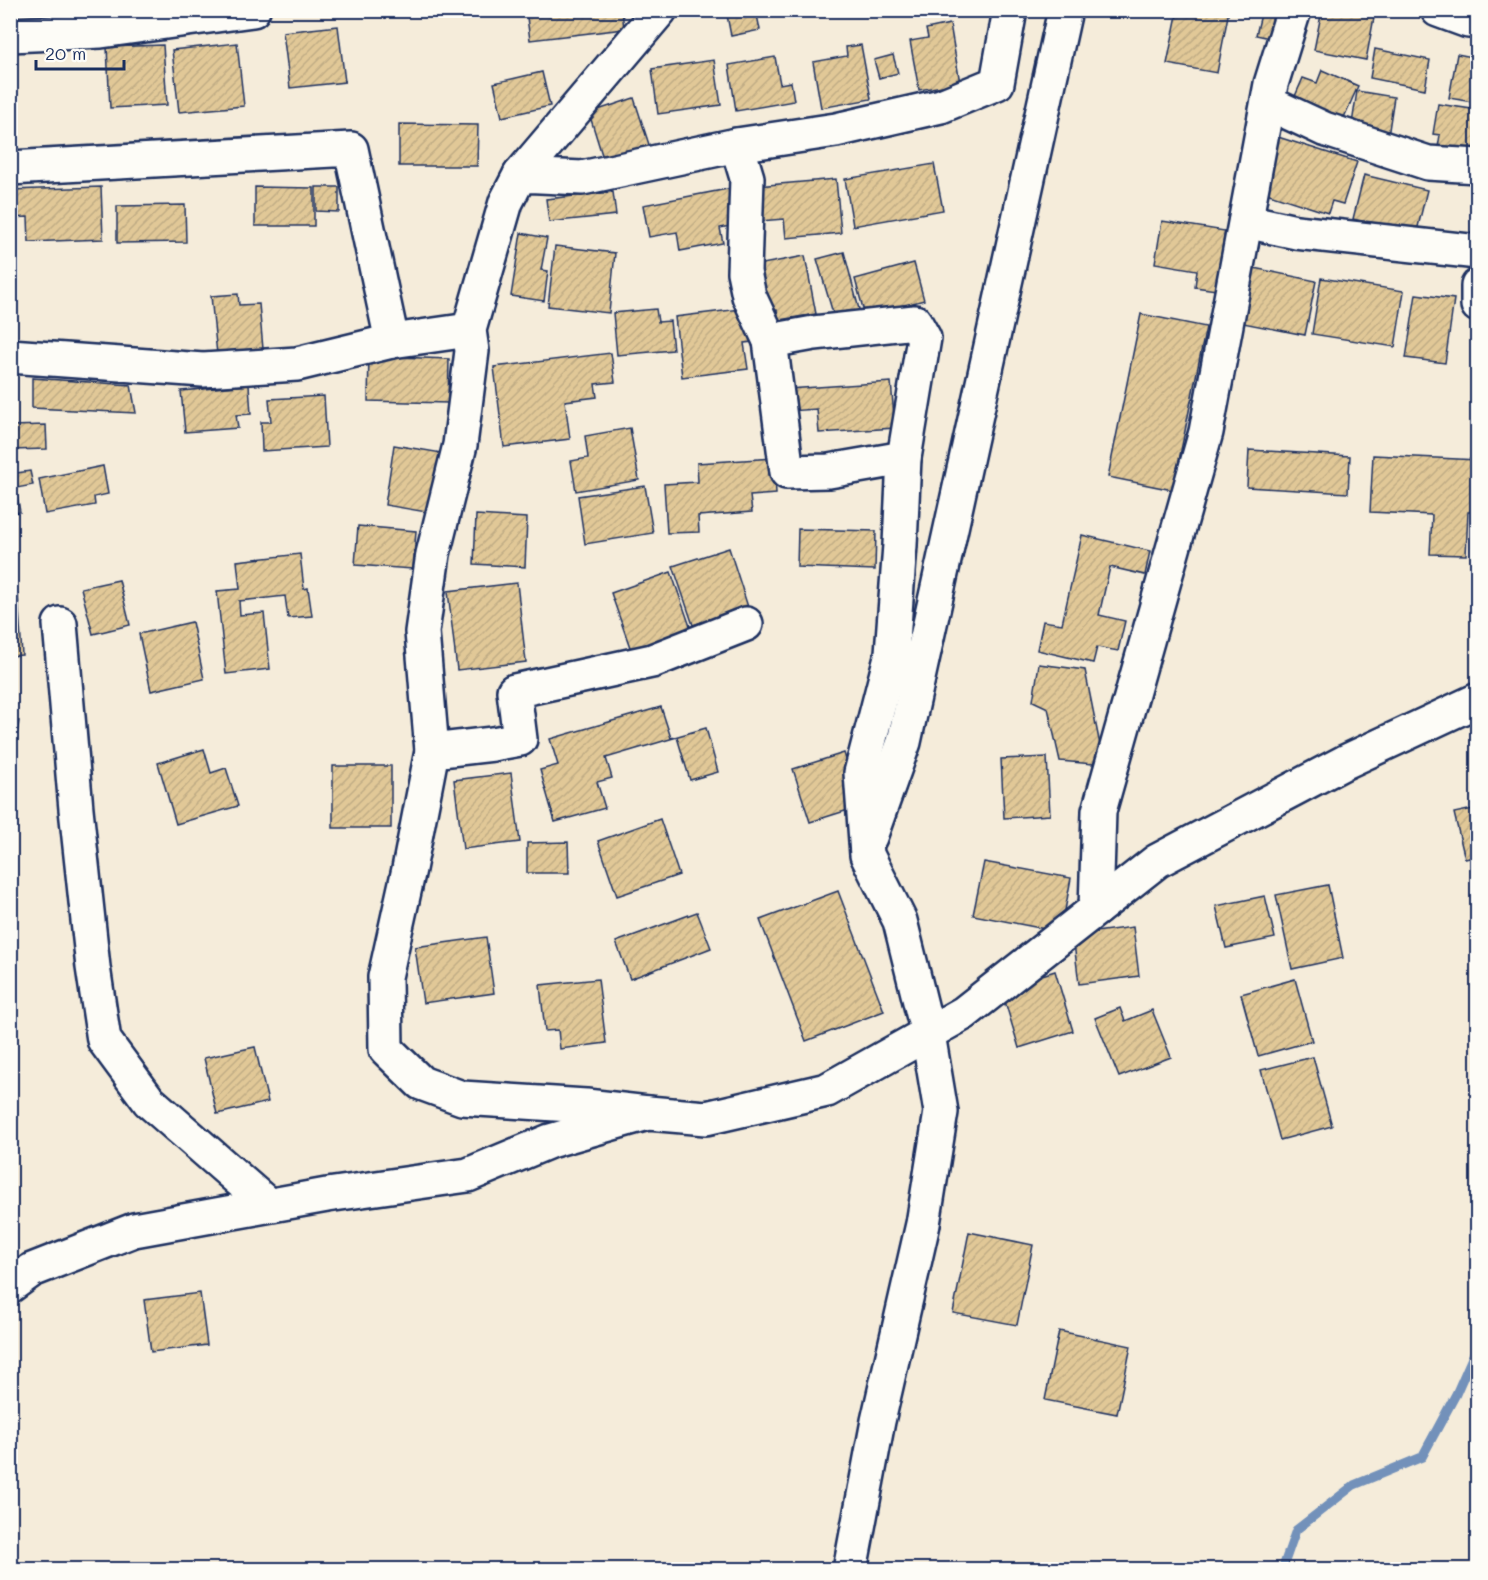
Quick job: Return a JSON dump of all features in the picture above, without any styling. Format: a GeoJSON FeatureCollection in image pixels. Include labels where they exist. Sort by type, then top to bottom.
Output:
{"type":"FeatureCollection","features":[{"type":"Feature","properties":{"kind":"street"},"geometry":{"type":"LineString","coordinates":[[10,35],[101,31],[253,10]]}},
{"type":"Feature","properties":{"kind":"street"},"geometry":{"type":"LineString","coordinates":[[660,10],[520,175],[506,202],[469,330],[472,351],[460,445],[433,554],[422,632],[432,751],[385,977],[387,1049],[421,1083],[462,1098],[586,1106],[706,1118],[827,1090],[964,1013],[1157,861],[1345,762],[1478,700]]}},
{"type":"Feature","properties":{"kind":"street"},"geometry":{"type":"LineString","coordinates":[[520,175],[582,178],[737,145],[836,129],[941,106],[997,83],[1010,10]]}},
{"type":"Feature","properties":{"kind":"street"},"geometry":{"type":"LineString","coordinates":[[867,847],[904,742],[1065,10]]}},
{"type":"Feature","properties":{"kind":"street"},"geometry":{"type":"LineString","coordinates":[[1096,909],[1100,811],[1206,432],[1271,84],[1294,10]]}},
{"type":"Feature","properties":{"kind":"street"},"geometry":{"type":"LineString","coordinates":[[1438,10],[1468,21],[1478,21]]}},
{"type":"Feature","properties":{"kind":"street"},"geometry":{"type":"LineString","coordinates":[[1268,103],[1324,129],[1428,164],[1478,166]]}},
{"type":"Feature","properties":{"kind":"street"},"geometry":{"type":"LineString","coordinates":[[737,145],[747,178],[744,272],[749,296],[770,341],[787,472],[829,471],[904,458]]}},
{"type":"Feature","properties":{"kind":"street"},"geometry":{"type":"LineString","coordinates":[[10,168],[351,149],[392,341]]}},
{"type":"Feature","properties":{"kind":"street"},"geometry":{"type":"LineString","coordinates":[[1246,221],[1296,232],[1478,252]]}},
{"type":"Feature","properties":{"kind":"street"},"geometry":{"type":"LineString","coordinates":[[1478,286],[1478,305]]}},
{"type":"Feature","properties":{"kind":"street"},"geometry":{"type":"LineString","coordinates":[[770,341],[814,333],[915,322],[924,338],[904,458],[892,652],[861,773],[867,855],[900,921],[928,1034],[940,1112],[923,1224],[878,1421],[850,1569]]}},
{"type":"Feature","properties":{"kind":"street"},"geometry":{"type":"LineString","coordinates":[[10,356],[203,370],[297,364],[392,341],[469,330]]}},
{"type":"Feature","properties":{"kind":"street"},"geometry":{"type":"LineString","coordinates":[[60,624],[93,967],[104,1040],[149,1101],[268,1205]]}},
{"type":"Feature","properties":{"kind":"street"},"geometry":{"type":"LineString","coordinates":[[432,751],[520,739],[514,691],[652,661],[746,624]]}},
{"type":"Feature","properties":{"kind":"street"},"geometry":{"type":"LineString","coordinates":[[10,1286],[32,1270],[134,1230],[327,1195],[468,1175],[550,1141],[648,1113]]}},
{"type":"Feature","properties":{"kind":"building"},"geometry":{"type":"Polygon","coordinates":[[[526,10],[622,10],[624,29],[530,40],[526,10]]]}},
{"type":"Feature","properties":{"kind":"building"},"geometry":{"type":"Polygon","coordinates":[[[726,10],[756,10],[760,30],[731,36],[726,10]]]}},
{"type":"Feature","properties":{"kind":"building"},"geometry":{"type":"Polygon","coordinates":[[[1178,10],[1229,10],[1217,73],[1167,64],[1178,10]]]}},
{"type":"Feature","properties":{"kind":"building"},"geometry":{"type":"Polygon","coordinates":[[[1262,10],[1286,10],[1279,40],[1256,35],[1262,10]]]}},
{"type":"Feature","properties":{"kind":"building"},"geometry":{"type":"Polygon","coordinates":[[[1322,10],[1375,12],[1366,60],[1314,50],[1322,10]]]}},
{"type":"Feature","properties":{"kind":"building"},"geometry":{"type":"Polygon","coordinates":[[[950,24],[960,83],[919,90],[910,41],[928,38],[926,29],[950,24]]]}},
{"type":"Feature","properties":{"kind":"building"},"geometry":{"type":"Polygon","coordinates":[[[338,26],[345,82],[290,88],[283,32],[338,26]]]}},
{"type":"Feature","properties":{"kind":"building"},"geometry":{"type":"Polygon","coordinates":[[[237,43],[244,106],[179,112],[172,50],[237,43]]]}},
{"type":"Feature","properties":{"kind":"building"},"geometry":{"type":"Polygon","coordinates":[[[163,45],[167,105],[110,108],[107,47],[163,45]]]}},
{"type":"Feature","properties":{"kind":"building"},"geometry":{"type":"Polygon","coordinates":[[[861,45],[871,99],[821,108],[813,62],[847,56],[846,47],[861,45]]]}},
{"type":"Feature","properties":{"kind":"building"},"geometry":{"type":"Polygon","coordinates":[[[1375,49],[1430,60],[1425,89],[1370,78],[1375,49]]]}},
{"type":"Feature","properties":{"kind":"building"},"geometry":{"type":"Polygon","coordinates":[[[1457,54],[1478,58],[1478,103],[1449,98],[1457,54]]]}},
{"type":"Feature","properties":{"kind":"building"},"geometry":{"type":"Polygon","coordinates":[[[893,55],[898,73],[879,78],[874,60],[893,55]]]}},
{"type":"Feature","properties":{"kind":"building"},"geometry":{"type":"Polygon","coordinates":[[[775,57],[780,84],[791,82],[794,101],[736,111],[729,65],[775,57]]]}},
{"type":"Feature","properties":{"kind":"building"},"geometry":{"type":"Polygon","coordinates":[[[714,60],[721,105],[658,114],[652,69],[714,60]]]}},
{"type":"Feature","properties":{"kind":"building"},"geometry":{"type":"Polygon","coordinates":[[[1322,70],[1358,86],[1338,131],[1289,110],[1303,78],[1317,83],[1322,70]]]}},
{"type":"Feature","properties":{"kind":"building"},"geometry":{"type":"Polygon","coordinates":[[[542,72],[550,106],[502,117],[494,83],[542,72]]]}},
{"type":"Feature","properties":{"kind":"building"},"geometry":{"type":"Polygon","coordinates":[[[1357,91],[1394,97],[1387,143],[1350,137],[1357,91]]]}},
{"type":"Feature","properties":{"kind":"building"},"geometry":{"type":"Polygon","coordinates":[[[634,98],[653,157],[607,171],[589,113],[634,98]]]}},
{"type":"Feature","properties":{"kind":"building"},"geometry":{"type":"Polygon","coordinates":[[[1438,104],[1478,110],[1478,159],[1437,153],[1440,135],[1433,134],[1438,104]]]}},
{"type":"Feature","properties":{"kind":"building"},"geometry":{"type":"Polygon","coordinates":[[[399,124],[478,125],[477,166],[399,166],[399,124]]]}},
{"type":"Feature","properties":{"kind":"building"},"geometry":{"type":"Polygon","coordinates":[[[1278,137],[1357,162],[1343,204],[1332,201],[1328,213],[1260,191],[1278,137]]]}},
{"type":"Feature","properties":{"kind":"building"},"geometry":{"type":"Polygon","coordinates":[[[934,164],[943,210],[853,226],[845,179],[934,164]]]}},
{"type":"Feature","properties":{"kind":"building"},"geometry":{"type":"Polygon","coordinates":[[[1364,175],[1427,190],[1416,235],[1353,219],[1364,175]]]}},
{"type":"Feature","properties":{"kind":"building"},"geometry":{"type":"Polygon","coordinates":[[[836,179],[841,233],[786,238],[784,219],[760,221],[757,186],[836,179]]]}},
{"type":"Feature","properties":{"kind":"building"},"geometry":{"type":"Polygon","coordinates":[[[101,187],[103,239],[29,242],[28,217],[10,218],[10,190],[101,187]]]}},
{"type":"Feature","properties":{"kind":"building"},"geometry":{"type":"Polygon","coordinates":[[[255,187],[314,188],[314,226],[255,226],[255,187]]]}},
{"type":"Feature","properties":{"kind":"building"},"geometry":{"type":"Polygon","coordinates":[[[316,187],[339,187],[339,212],[316,211],[316,187]]]}},
{"type":"Feature","properties":{"kind":"building"},"geometry":{"type":"Polygon","coordinates":[[[733,188],[740,224],[720,228],[723,243],[680,251],[677,232],[649,237],[643,205],[733,188]]]}},
{"type":"Feature","properties":{"kind":"building"},"geometry":{"type":"Polygon","coordinates":[[[613,192],[616,215],[549,222],[546,199],[613,192]]]}},
{"type":"Feature","properties":{"kind":"building"},"geometry":{"type":"Polygon","coordinates":[[[185,205],[186,242],[117,243],[117,206],[185,205]]]}},
{"type":"Feature","properties":{"kind":"building"},"geometry":{"type":"Polygon","coordinates":[[[1162,221],[1225,231],[1216,290],[1195,287],[1197,270],[1155,263],[1162,221]]]}},
{"type":"Feature","properties":{"kind":"building"},"geometry":{"type":"Polygon","coordinates":[[[521,233],[547,238],[541,270],[548,271],[544,301],[511,296],[521,233]]]}},
{"type":"Feature","properties":{"kind":"building"},"geometry":{"type":"Polygon","coordinates":[[[555,246],[615,253],[609,313],[548,306],[555,246]]]}},
{"type":"Feature","properties":{"kind":"building"},"geometry":{"type":"Polygon","coordinates":[[[844,252],[860,313],[835,320],[817,259],[844,252]]]}},
{"type":"Feature","properties":{"kind":"building"},"geometry":{"type":"Polygon","coordinates":[[[805,256],[816,314],[779,320],[777,310],[765,312],[757,265],[805,256]]]}},
{"type":"Feature","properties":{"kind":"building"},"geometry":{"type":"Polygon","coordinates":[[[914,263],[924,300],[865,316],[855,279],[914,263]]]}},
{"type":"Feature","properties":{"kind":"building"},"geometry":{"type":"Polygon","coordinates":[[[1249,267],[1316,281],[1305,335],[1238,322],[1249,267]]]}},
{"type":"Feature","properties":{"kind":"building"},"geometry":{"type":"Polygon","coordinates":[[[1321,278],[1404,291],[1395,347],[1312,334],[1321,278]]]}},
{"type":"Feature","properties":{"kind":"building"},"geometry":{"type":"Polygon","coordinates":[[[238,294],[239,305],[259,304],[264,360],[218,364],[211,296],[238,294]]]}},
{"type":"Feature","properties":{"kind":"building"},"geometry":{"type":"Polygon","coordinates":[[[1416,294],[1454,299],[1445,363],[1406,358],[1416,294]]]}},
{"type":"Feature","properties":{"kind":"building"},"geometry":{"type":"Polygon","coordinates":[[[748,308],[753,342],[744,343],[748,369],[682,377],[675,317],[748,308]]]}},
{"type":"Feature","properties":{"kind":"building"},"geometry":{"type":"Polygon","coordinates":[[[656,309],[658,322],[670,321],[673,350],[617,355],[613,313],[656,309]]]}},
{"type":"Feature","properties":{"kind":"building"},"geometry":{"type":"Polygon","coordinates":[[[1141,314],[1206,327],[1173,490],[1108,477],[1141,314]]]}},
{"type":"Feature","properties":{"kind":"building"},"geometry":{"type":"Polygon","coordinates":[[[611,353],[615,382],[595,384],[597,397],[565,401],[570,439],[504,447],[494,367],[611,353]]]}},
{"type":"Feature","properties":{"kind":"building"},"geometry":{"type":"Polygon","coordinates":[[[369,356],[449,359],[448,403],[368,401],[369,356]]]}},
{"type":"Feature","properties":{"kind":"building"},"geometry":{"type":"Polygon","coordinates":[[[32,378],[131,385],[136,413],[32,408],[32,378]]]}},
{"type":"Feature","properties":{"kind":"building"},"geometry":{"type":"Polygon","coordinates":[[[891,382],[895,428],[819,433],[817,409],[789,411],[788,389],[891,382]]]}},
{"type":"Feature","properties":{"kind":"building"},"geometry":{"type":"Polygon","coordinates":[[[249,385],[251,414],[236,415],[238,428],[185,432],[181,391],[249,385]]]}},
{"type":"Feature","properties":{"kind":"building"},"geometry":{"type":"Polygon","coordinates":[[[324,396],[327,447],[262,451],[261,422],[271,422],[269,399],[324,396]]]}},
{"type":"Feature","properties":{"kind":"building"},"geometry":{"type":"Polygon","coordinates":[[[46,425],[47,449],[10,450],[10,426],[46,425]]]}},
{"type":"Feature","properties":{"kind":"building"},"geometry":{"type":"Polygon","coordinates":[[[630,428],[639,480],[576,491],[571,461],[588,458],[585,436],[630,428]]]}},
{"type":"Feature","properties":{"kind":"building"},"geometry":{"type":"Polygon","coordinates":[[[394,445],[448,454],[438,514],[385,505],[394,445]]]}},
{"type":"Feature","properties":{"kind":"building"},"geometry":{"type":"Polygon","coordinates":[[[1249,450],[1350,456],[1348,493],[1247,487],[1249,450]]]}},
{"type":"Feature","properties":{"kind":"building"},"geometry":{"type":"Polygon","coordinates":[[[1373,455],[1478,460],[1478,512],[1468,512],[1466,555],[1430,554],[1432,515],[1370,512],[1373,455]]]}},
{"type":"Feature","properties":{"kind":"building"},"geometry":{"type":"Polygon","coordinates":[[[774,458],[776,494],[750,496],[752,512],[698,516],[699,532],[667,533],[664,484],[698,482],[697,463],[774,458]]]}},
{"type":"Feature","properties":{"kind":"building"},"geometry":{"type":"Polygon","coordinates":[[[103,466],[108,494],[94,497],[95,505],[45,514],[39,479],[103,466]]]}},
{"type":"Feature","properties":{"kind":"building"},"geometry":{"type":"Polygon","coordinates":[[[30,471],[33,485],[16,488],[20,512],[10,513],[10,474],[30,471]]]}},
{"type":"Feature","properties":{"kind":"building"},"geometry":{"type":"Polygon","coordinates":[[[645,486],[653,533],[585,544],[578,496],[645,486]]]}},
{"type":"Feature","properties":{"kind":"building"},"geometry":{"type":"Polygon","coordinates":[[[476,515],[527,518],[525,567],[474,564],[476,515]]]}},
{"type":"Feature","properties":{"kind":"building"},"geometry":{"type":"Polygon","coordinates":[[[358,526],[416,531],[413,569],[355,565],[358,526]]]}},
{"type":"Feature","properties":{"kind":"building"},"geometry":{"type":"Polygon","coordinates":[[[798,529],[876,531],[875,570],[797,567],[798,529]]]}},
{"type":"Feature","properties":{"kind":"building"},"geometry":{"type":"Polygon","coordinates":[[[1082,535],[1150,551],[1145,575],[1110,567],[1099,615],[1125,621],[1118,651],[1097,647],[1093,663],[1037,650],[1043,621],[1062,624],[1082,535]]]}},
{"type":"Feature","properties":{"kind":"building"},"geometry":{"type":"Polygon","coordinates":[[[729,548],[748,607],[693,625],[673,566],[729,548]]]}},
{"type":"Feature","properties":{"kind":"building"},"geometry":{"type":"Polygon","coordinates":[[[300,554],[304,589],[308,588],[312,616],[288,618],[285,596],[239,601],[240,615],[264,613],[270,669],[226,674],[217,591],[240,589],[237,561],[300,554]]]}},
{"type":"Feature","properties":{"kind":"building"},"geometry":{"type":"Polygon","coordinates":[[[671,572],[692,632],[632,653],[611,593],[671,572]]]}},
{"type":"Feature","properties":{"kind":"building"},"geometry":{"type":"Polygon","coordinates":[[[119,580],[130,625],[93,634],[81,588],[119,580]]]}},
{"type":"Feature","properties":{"kind":"building"},"geometry":{"type":"Polygon","coordinates":[[[517,583],[526,662],[457,670],[448,591],[517,583]]]}},
{"type":"Feature","properties":{"kind":"building"},"geometry":{"type":"Polygon","coordinates":[[[18,595],[22,655],[10,656],[10,596],[18,595]]]}},
{"type":"Feature","properties":{"kind":"building"},"geometry":{"type":"Polygon","coordinates":[[[192,622],[204,679],[151,691],[139,634],[192,622]]]}},
{"type":"Feature","properties":{"kind":"building"},"geometry":{"type":"Polygon","coordinates":[[[1039,664],[1085,670],[1104,765],[1060,761],[1048,708],[1033,701],[1039,664]]]}},
{"type":"Feature","properties":{"kind":"building"},"geometry":{"type":"Polygon","coordinates":[[[661,707],[671,738],[706,728],[718,772],[690,780],[677,737],[606,758],[612,778],[597,782],[605,808],[555,822],[540,770],[558,765],[550,739],[661,707]]]}},
{"type":"Feature","properties":{"kind":"building"},"geometry":{"type":"Polygon","coordinates":[[[10,720],[19,721],[13,762],[10,762],[10,720]]]}},
{"type":"Feature","properties":{"kind":"building"},"geometry":{"type":"Polygon","coordinates":[[[204,749],[211,773],[226,768],[238,806],[176,824],[158,763],[204,749]]]}},
{"type":"Feature","properties":{"kind":"building"},"geometry":{"type":"Polygon","coordinates":[[[844,753],[861,806],[810,822],[793,769],[844,753]]]}},
{"type":"Feature","properties":{"kind":"building"},"geometry":{"type":"Polygon","coordinates":[[[1047,757],[1050,815],[1004,818],[1001,759],[1047,757]]]}},
{"type":"Feature","properties":{"kind":"building"},"geometry":{"type":"Polygon","coordinates":[[[333,766],[391,766],[391,828],[333,828],[333,766]]]}},
{"type":"Feature","properties":{"kind":"building"},"geometry":{"type":"Polygon","coordinates":[[[511,773],[520,842],[463,849],[454,780],[511,773]]]}},
{"type":"Feature","properties":{"kind":"building"},"geometry":{"type":"Polygon","coordinates":[[[1478,808],[1478,856],[1465,859],[1454,813],[1478,808]]]}},
{"type":"Feature","properties":{"kind":"building"},"geometry":{"type":"Polygon","coordinates":[[[660,819],[679,875],[617,896],[598,841],[660,819]]]}},
{"type":"Feature","properties":{"kind":"building"},"geometry":{"type":"Polygon","coordinates":[[[568,842],[569,873],[527,873],[527,843],[568,842]]]}},
{"type":"Feature","properties":{"kind":"building"},"geometry":{"type":"Polygon","coordinates":[[[984,862],[1071,878],[1061,932],[973,915],[984,862]]]}},
{"type":"Feature","properties":{"kind":"building"},"geometry":{"type":"Polygon","coordinates":[[[1328,885],[1343,958],[1292,969],[1276,895],[1328,885]]]}},
{"type":"Feature","properties":{"kind":"building"},"geometry":{"type":"Polygon","coordinates":[[[838,891],[884,1011],[806,1041],[760,920],[838,891]]]}},
{"type":"Feature","properties":{"kind":"building"},"geometry":{"type":"Polygon","coordinates":[[[1265,896],[1275,938],[1226,948],[1216,906],[1265,896]]]}},
{"type":"Feature","properties":{"kind":"building"},"geometry":{"type":"Polygon","coordinates":[[[697,912],[711,948],[630,979],[616,942],[697,912]]]}},
{"type":"Feature","properties":{"kind":"building"},"geometry":{"type":"Polygon","coordinates":[[[1133,927],[1139,976],[1079,984],[1073,935],[1133,927]]]}},
{"type":"Feature","properties":{"kind":"building"},"geometry":{"type":"Polygon","coordinates":[[[486,937],[494,993],[423,1003],[415,947],[486,937]]]}},
{"type":"Feature","properties":{"kind":"building"},"geometry":{"type":"Polygon","coordinates":[[[1055,971],[1073,1031],[1019,1048],[1001,988],[1055,971]]]}},
{"type":"Feature","properties":{"kind":"building"},"geometry":{"type":"Polygon","coordinates":[[[598,979],[606,1043],[560,1049],[558,1030],[545,1031],[540,985],[598,979]]]}},
{"type":"Feature","properties":{"kind":"building"},"geometry":{"type":"Polygon","coordinates":[[[1295,979],[1312,1041],[1258,1056],[1241,994],[1295,979]]]}},
{"type":"Feature","properties":{"kind":"building"},"geometry":{"type":"Polygon","coordinates":[[[1120,1008],[1125,1021],[1152,1010],[1171,1057],[1119,1077],[1095,1018],[1120,1008]]]}},
{"type":"Feature","properties":{"kind":"building"},"geometry":{"type":"Polygon","coordinates":[[[255,1047],[268,1102],[217,1114],[204,1058],[255,1047]]]}},
{"type":"Feature","properties":{"kind":"building"},"geometry":{"type":"Polygon","coordinates":[[[1313,1057],[1332,1126],[1280,1140],[1261,1070],[1313,1057]]]}},
{"type":"Feature","properties":{"kind":"building"},"geometry":{"type":"Polygon","coordinates":[[[969,1232],[1033,1245],[1017,1325],[953,1313],[969,1232]]]}},
{"type":"Feature","properties":{"kind":"building"},"geometry":{"type":"Polygon","coordinates":[[[200,1293],[207,1345],[151,1352],[144,1300],[200,1293]]]}},
{"type":"Feature","properties":{"kind":"building"},"geometry":{"type":"Polygon","coordinates":[[[1059,1331],[1131,1346],[1117,1414],[1045,1400],[1059,1331]]]}},
{"type":"Feature","properties":{"kind":"waterway"},"geometry":{"type":"LineString","coordinates":[[1282,1570],[1296,1530],[1354,1485],[1422,1457],[1456,1394],[1478,1344]]}}]}
